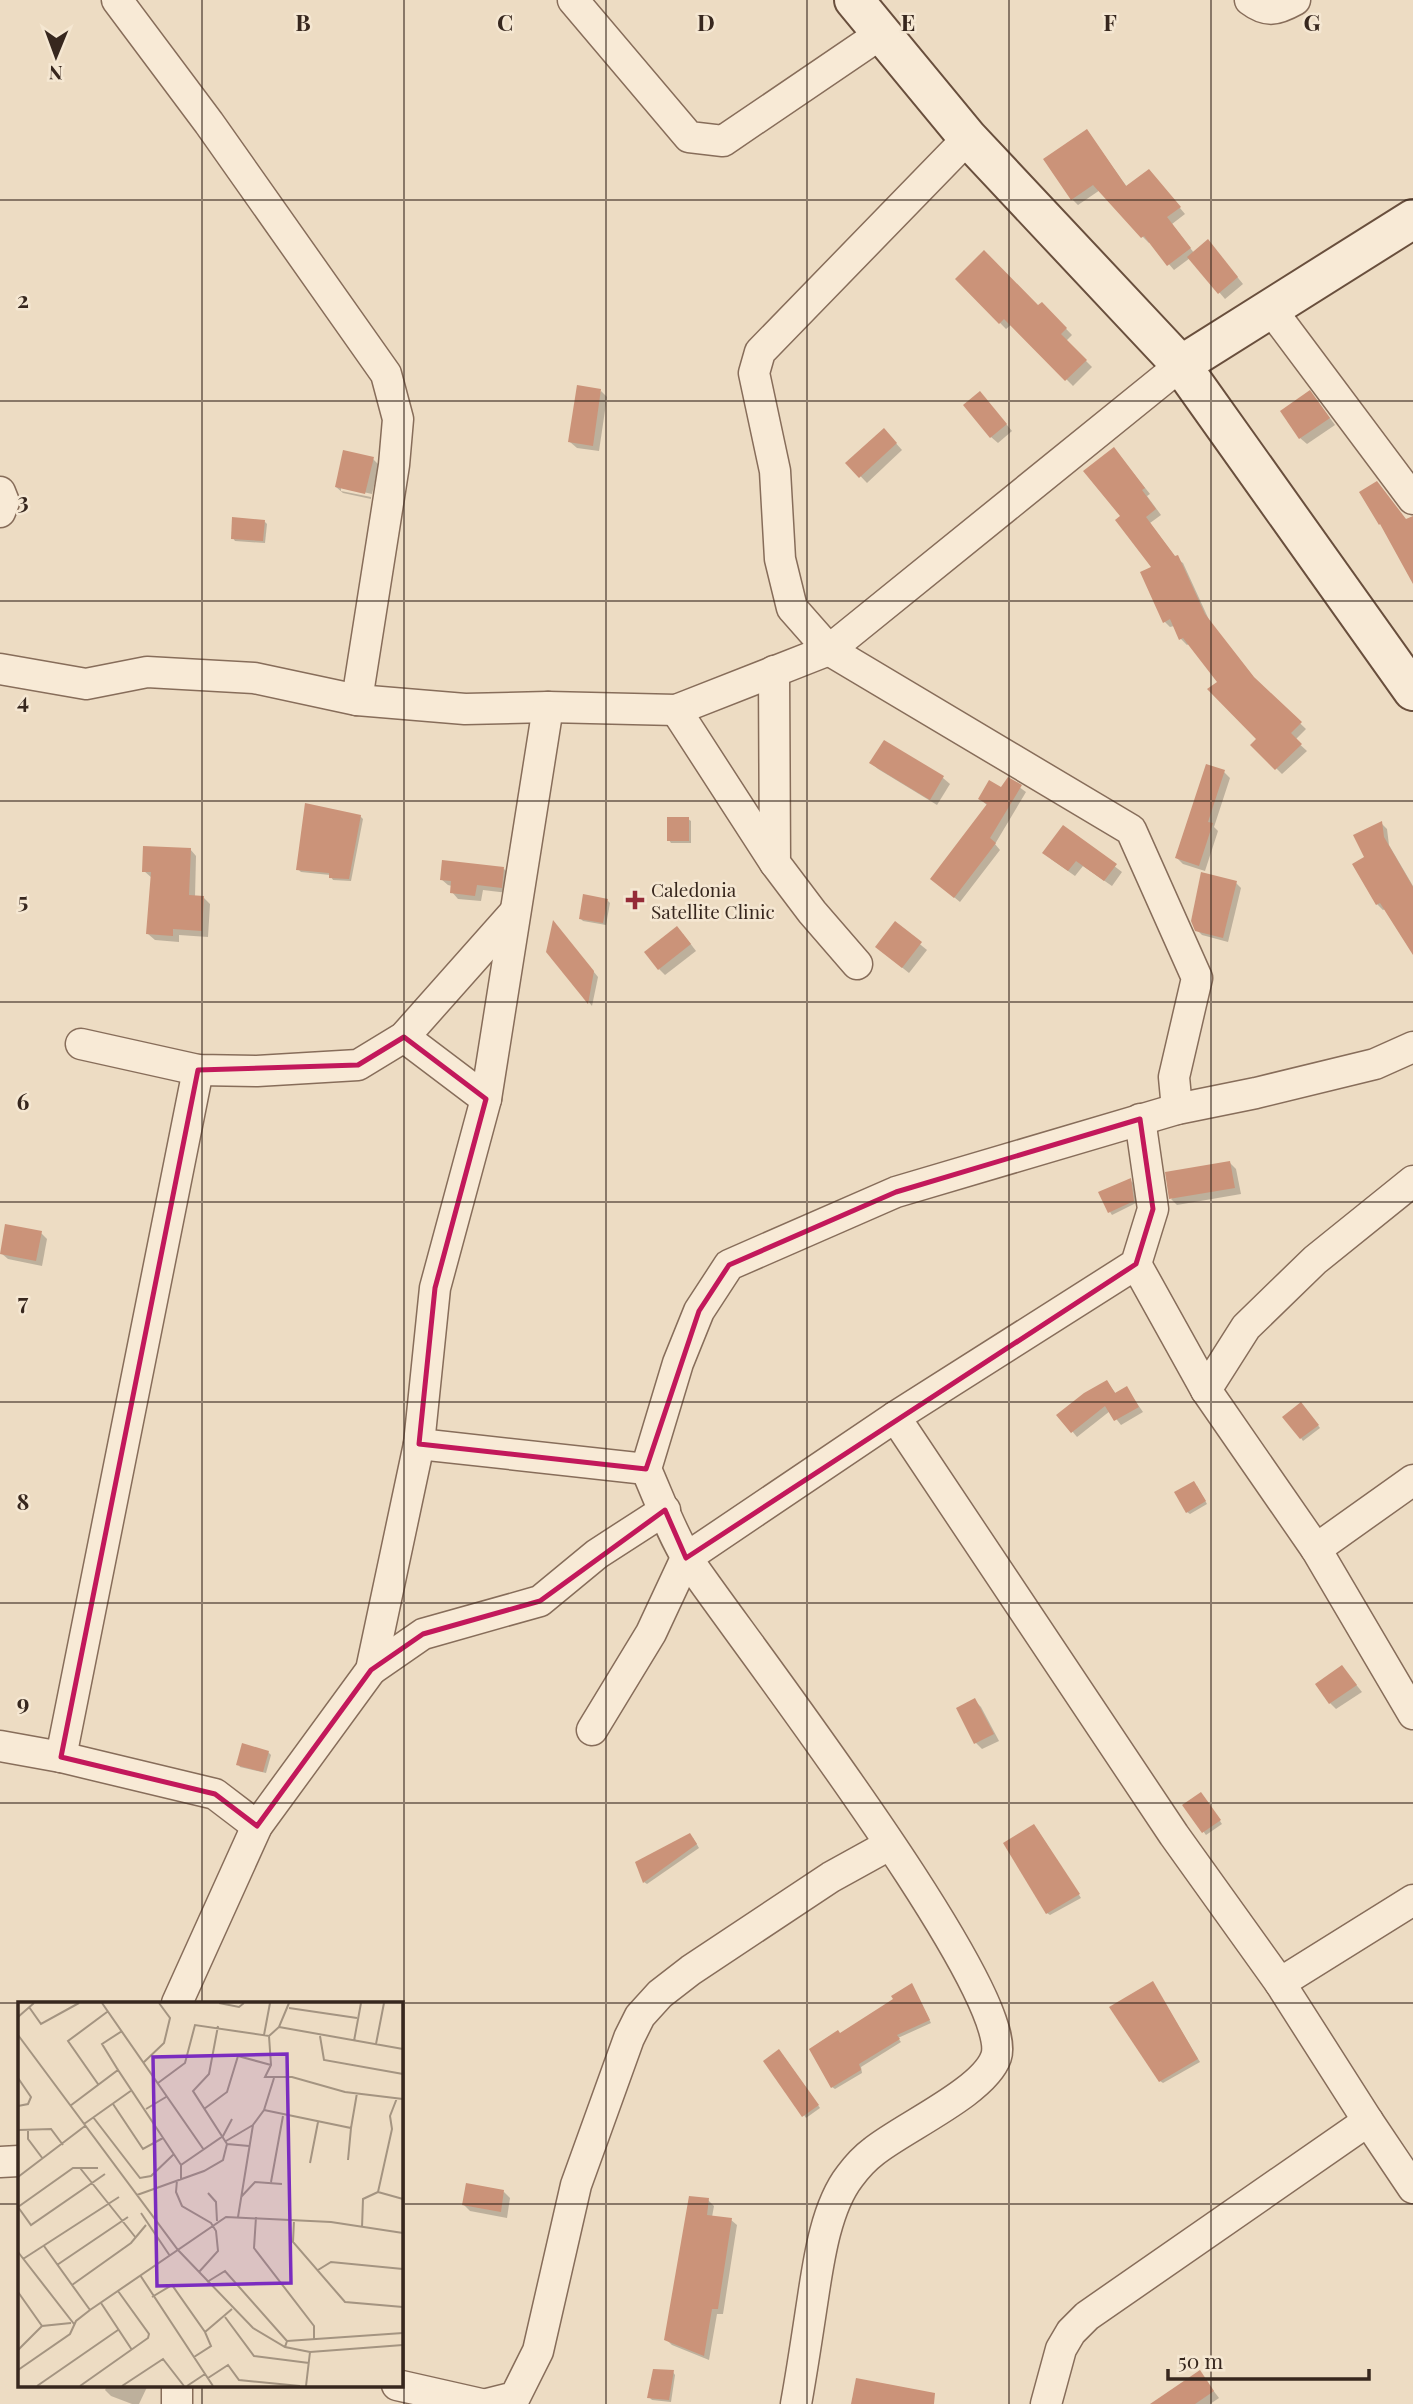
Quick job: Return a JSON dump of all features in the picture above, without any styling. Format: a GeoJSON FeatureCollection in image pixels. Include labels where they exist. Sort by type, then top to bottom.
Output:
{"type":"FeatureCollection","features":[{"type":"Feature","properties":{"kind":"street"},"geometry":{"type":"LineString","coordinates":[[117,0],[209,123],[386,374],[398,419],[396,454],[357,700]]}},
{"type":"Feature","properties":{"kind":"street"},"geometry":{"type":"LineString","coordinates":[[573,0],[689,137],[723,141],[882,33]]}},
{"type":"Feature","properties":{"kind":"street"},"geometry":{"type":"LineString","coordinates":[[854,0],[968,138],[1181,365],[1413,691]]}},
{"type":"Feature","properties":{"kind":"street"},"geometry":{"type":"LineString","coordinates":[[1250,0],[1265,9],[1282,7],[1295,0]]}},
{"type":"Feature","properties":{"kind":"street"},"geometry":{"type":"LineString","coordinates":[[968,138],[760,352],[754,373],[775,471],[780,559],[792,608],[829,650],[1131,830],[1197,978],[1174,1077],[1177,1109]]}},
{"type":"Feature","properties":{"kind":"street"},"geometry":{"type":"LineString","coordinates":[[0,669],[86,684],[147,672],[254,678],[357,700],[465,709],[548,707],[676,710],[829,650],[1181,365],[1413,219]]}},
{"type":"Feature","properties":{"kind":"street"},"geometry":{"type":"LineString","coordinates":[[1270,308],[1413,499]]}},
{"type":"Feature","properties":{"kind":"street"},"geometry":{"type":"LineString","coordinates":[[0,492],[4,502],[0,512]]}},
{"type":"Feature","properties":{"kind":"street"},"geometry":{"type":"LineString","coordinates":[[774,671],[775,863]]}},
{"type":"Feature","properties":{"kind":"street"},"geometry":{"type":"LineString","coordinates":[[371,1670],[419,1444],[435,1288],[486,1099],[548,707]]}},
{"type":"Feature","properties":{"kind":"street"},"geometry":{"type":"LineString","coordinates":[[676,710],[775,863],[812,912],[857,964]]}},
{"type":"Feature","properties":{"kind":"street"},"geometry":{"type":"LineString","coordinates":[[81,1044],[198,1070],[257,1071],[358,1065],[404,1037],[516,912]]}},
{"type":"Feature","properties":{"kind":"street"},"geometry":{"type":"LineString","coordinates":[[404,1037],[486,1099]]}},
{"type":"Feature","properties":{"kind":"street"},"geometry":{"type":"LineString","coordinates":[[796,2404],[821,2246],[830,2215],[848,2178],[872,2152],[977,2084],[996,2057],[997,2033],[959,1952],[889,1844],[807,1723],[687,1558],[646,1469],[678,1363],[698,1311],[729,1265],[896,1192],[1177,1109],[1375,1064],[1413,1047]]}},
{"type":"Feature","properties":{"kind":"street"},"geometry":{"type":"LineString","coordinates":[[61,1757],[198,1070]]}},
{"type":"Feature","properties":{"kind":"street"},"geometry":{"type":"LineString","coordinates":[[592,1730],[651,1633],[687,1558],[895,1417],[1136,1264],[1153,1209],[1140,1119]]}},
{"type":"Feature","properties":{"kind":"street"},"geometry":{"type":"LineString","coordinates":[[1206,1390],[1246,1327],[1315,1260],[1413,1181]]}},
{"type":"Feature","properties":{"kind":"street"},"geometry":{"type":"LineString","coordinates":[[1136,1264],[1206,1390],[1316,1549],[1413,1714]]}},
{"type":"Feature","properties":{"kind":"street"},"geometry":{"type":"LineString","coordinates":[[895,1417],[1167,1823],[1280,1983],[1413,2188]]}},
{"type":"Feature","properties":{"kind":"street"},"geometry":{"type":"LineString","coordinates":[[419,1444],[646,1469]]}},
{"type":"Feature","properties":{"kind":"street"},"geometry":{"type":"LineString","coordinates":[[1316,1549],[1413,1480]]}},
{"type":"Feature","properties":{"kind":"street"},"geometry":{"type":"LineString","coordinates":[[177,2002],[257,1826],[371,1670],[422,1634],[540,1601],[597,1554],[665,1510]]}},
{"type":"Feature","properties":{"kind":"street"},"geometry":{"type":"LineString","coordinates":[[0,1746],[61,1757],[215,1794],[257,1826]]}},
{"type":"Feature","properties":{"kind":"street"},"geometry":{"type":"LineString","coordinates":[[487,2404],[514,2397],[538,2351],[576,2185],[640,2016],[660,1994],[691,1970],[831,1878],[889,1844]]}},
{"type":"Feature","properties":{"kind":"street"},"geometry":{"type":"LineString","coordinates":[[1280,1983],[1413,1900]]}},
{"type":"Feature","properties":{"kind":"street"},"geometry":{"type":"LineString","coordinates":[[1046,2404],[1061,2349],[1071,2332],[1087,2316],[1368,2121]]}},
{"type":"Feature","properties":{"kind":"street"},"geometry":{"type":"LineString","coordinates":[[0,2162],[18,2161]]}},
{"type":"Feature","properties":{"kind":"street"},"geometry":{"type":"LineString","coordinates":[[177,2386],[177,2404]]}},
{"type":"Feature","properties":{"kind":"street"},"geometry":{"type":"LineString","coordinates":[[401,2386],[481,2404]]}},
{"type":"Feature","properties":{"kind":"highlighted area"},"geometry":{"type":"Polygon","coordinates":[[[404,1037],[486,1099],[435,1288],[419,1444],[646,1469],[699,1311],[729,1265],[896,1192],[1140,1119],[1153,1209],[1136,1264],[686,1558],[665,1510],[540,1601],[423,1634],[371,1670],[257,1826],[215,1794],[61,1757],[198,1070],[358,1065],[404,1037]]]}},
{"type":"Feature","properties":{"kind":"building"},"geometry":{"type":"Polygon","coordinates":[[[1087,129],[1126,186],[1149,169],[1181,207],[1167,217],[1191,248],[1167,266],[1144,236],[1141,238],[1093,185],[1071,200],[1043,159],[1087,129]]]}},
{"type":"Feature","properties":{"kind":"building"},"geometry":{"type":"Polygon","coordinates":[[[1208,239],[1238,277],[1218,294],[1187,257],[1208,239]]]}},
{"type":"Feature","properties":{"kind":"building"},"geometry":{"type":"Polygon","coordinates":[[[984,250],[1038,305],[1042,302],[1067,328],[1061,334],[1087,360],[1065,381],[1004,319],[999,324],[955,279],[984,250]]]}},
{"type":"Feature","properties":{"kind":"building"},"geometry":{"type":"Polygon","coordinates":[[[577,385],[601,389],[593,446],[568,442],[577,385]]]}},
{"type":"Feature","properties":{"kind":"building"},"geometry":{"type":"Polygon","coordinates":[[[1310,390],[1330,418],[1299,439],[1280,411],[1310,390]]]}},
{"type":"Feature","properties":{"kind":"building"},"geometry":{"type":"Polygon","coordinates":[[[980,391],[1007,424],[990,438],[963,405],[980,391]]]}},
{"type":"Feature","properties":{"kind":"building"},"geometry":{"type":"Polygon","coordinates":[[[884,428],[897,443],[859,478],[845,463],[884,428]]]}},
{"type":"Feature","properties":{"kind":"building"},"geometry":{"type":"Polygon","coordinates":[[[1114,447],[1145,488],[1142,490],[1156,509],[1146,517],[1175,556],[1178,555],[1205,614],[1254,677],[1302,722],[1291,733],[1302,744],[1275,770],[1250,745],[1256,739],[1207,689],[1217,682],[1183,638],[1179,640],[1170,619],[1163,623],[1140,572],[1151,567],[1115,520],[1120,516],[1083,471],[1114,447]]]}},
{"type":"Feature","properties":{"kind":"building"},"geometry":{"type":"Polygon","coordinates":[[[343,450],[374,457],[365,494],[335,487],[343,450]]]}},
{"type":"Feature","properties":{"kind":"building"},"geometry":{"type":"Polygon","coordinates":[[[1377,481],[1406,519],[1413,516],[1413,584],[1359,492],[1377,481]]]}},
{"type":"Feature","properties":{"kind":"building"},"geometry":{"type":"Polygon","coordinates":[[[232,517],[265,520],[263,541],[231,539],[232,517]]]}},
{"type":"Feature","properties":{"kind":"building"},"geometry":{"type":"Polygon","coordinates":[[[884,740],[944,776],[930,800],[869,763],[884,740]]]}},
{"type":"Feature","properties":{"kind":"building"},"geometry":{"type":"Polygon","coordinates":[[[1206,764],[1225,770],[1208,822],[1213,823],[1199,866],[1175,858],[1206,764]]]}},
{"type":"Feature","properties":{"kind":"building"},"geometry":{"type":"Polygon","coordinates":[[[1008,777],[1022,785],[990,838],[996,843],[954,898],[930,879],[987,804],[978,799],[989,780],[1001,787],[1008,777]]]}},
{"type":"Feature","properties":{"kind":"building"},"geometry":{"type":"Polygon","coordinates":[[[305,803],[361,815],[349,879],[329,878],[329,873],[296,870],[305,803]]]}},
{"type":"Feature","properties":{"kind":"building"},"geometry":{"type":"Polygon","coordinates":[[[667,817],[689,817],[689,841],[667,841],[667,817]]]}},
{"type":"Feature","properties":{"kind":"building"},"geometry":{"type":"Polygon","coordinates":[[[1382,821],[1384,837],[1413,887],[1413,955],[1380,903],[1376,905],[1352,864],[1364,857],[1353,835],[1382,821]]]}},
{"type":"Feature","properties":{"kind":"building"},"geometry":{"type":"Polygon","coordinates":[[[1063,825],[1117,864],[1104,881],[1076,861],[1068,871],[1042,853],[1063,825]]]}},
{"type":"Feature","properties":{"kind":"building"},"geometry":{"type":"Polygon","coordinates":[[[143,846],[191,848],[189,895],[204,896],[202,931],[173,929],[173,936],[146,934],[151,872],[142,872],[143,846]]]}},
{"type":"Feature","properties":{"kind":"building"},"geometry":{"type":"Polygon","coordinates":[[[442,860],[504,867],[502,888],[477,885],[475,896],[450,893],[451,881],[440,880],[442,860]]]}},
{"type":"Feature","properties":{"kind":"building"},"geometry":{"type":"Polygon","coordinates":[[[1201,872],[1237,881],[1223,938],[1195,931],[1191,921],[1201,872]]]}},
{"type":"Feature","properties":{"kind":"building"},"geometry":{"type":"Polygon","coordinates":[[[583,894],[608,899],[603,923],[579,919],[583,894]]]}},
{"type":"Feature","properties":{"kind":"building"},"geometry":{"type":"Polygon","coordinates":[[[553,920],[594,971],[588,1004],[546,952],[553,920]]]}},
{"type":"Feature","properties":{"kind":"building"},"geometry":{"type":"Polygon","coordinates":[[[895,921],[922,942],[902,968],[875,947],[895,921]]]}},
{"type":"Feature","properties":{"kind":"building"},"geometry":{"type":"Polygon","coordinates":[[[677,926],[691,944],[658,970],[644,952],[677,926]]]}},
{"type":"Feature","properties":{"kind":"building"},"geometry":{"type":"Polygon","coordinates":[[[1230,1161],[1235,1188],[1169,1199],[1165,1172],[1230,1161]]]}},
{"type":"Feature","properties":{"kind":"building"},"geometry":{"type":"Polygon","coordinates":[[[1131,1178],[1134,1201],[1108,1213],[1098,1192],[1131,1178]]]}},
{"type":"Feature","properties":{"kind":"building"},"geometry":{"type":"Polygon","coordinates":[[[5,1224],[42,1231],[36,1261],[0,1254],[5,1224]]]}},
{"type":"Feature","properties":{"kind":"building"},"geometry":{"type":"Polygon","coordinates":[[[1107,1380],[1115,1393],[1127,1386],[1139,1407],[1114,1421],[1105,1406],[1071,1433],[1056,1415],[1084,1393],[1107,1380]]]}},
{"type":"Feature","properties":{"kind":"building"},"geometry":{"type":"Polygon","coordinates":[[[1301,1402],[1319,1425],[1300,1439],[1282,1417],[1301,1402]]]}},
{"type":"Feature","properties":{"kind":"building"},"geometry":{"type":"Polygon","coordinates":[[[1194,1481],[1206,1501],[1186,1513],[1174,1492],[1194,1481]]]}},
{"type":"Feature","properties":{"kind":"building"},"geometry":{"type":"Polygon","coordinates":[[[1342,1665],[1357,1685],[1329,1704],[1315,1684],[1342,1665]]]}},
{"type":"Feature","properties":{"kind":"building"},"geometry":{"type":"Polygon","coordinates":[[[975,1698],[994,1734],[974,1744],[956,1708],[975,1698]]]}},
{"type":"Feature","properties":{"kind":"building"},"geometry":{"type":"Polygon","coordinates":[[[242,1743],[269,1751],[263,1772],[236,1765],[242,1743]]]}},
{"type":"Feature","properties":{"kind":"building"},"geometry":{"type":"Polygon","coordinates":[[[1201,1792],[1221,1820],[1202,1833],[1182,1805],[1201,1792]]]}},
{"type":"Feature","properties":{"kind":"building"},"geometry":{"type":"Polygon","coordinates":[[[1034,1824],[1080,1894],[1046,1914],[1003,1843],[1034,1824]]]}},
{"type":"Feature","properties":{"kind":"building"},"geometry":{"type":"Polygon","coordinates":[[[690,1833],[697,1844],[643,1883],[635,1862],[690,1833]]]}},
{"type":"Feature","properties":{"kind":"building"},"geometry":{"type":"Polygon","coordinates":[[[1153,1981],[1198,2059],[1159,2082],[1109,2007],[1153,1981]]]}},
{"type":"Feature","properties":{"kind":"building"},"geometry":{"type":"Polygon","coordinates":[[[912,1983],[930,2020],[897,2035],[900,2039],[859,2064],[861,2070],[831,2088],[809,2049],[838,2030],[840,2033],[893,1999],[891,1996],[912,1983]]]}},
{"type":"Feature","properties":{"kind":"building"},"geometry":{"type":"Polygon","coordinates":[[[779,2049],[819,2105],[802,2117],[763,2061],[779,2049]]]}},
{"type":"Feature","properties":{"kind":"building"},"geometry":{"type":"Polygon","coordinates":[[[466,2183],[504,2190],[501,2212],[462,2205],[466,2183]]]}},
{"type":"Feature","properties":{"kind":"building"},"geometry":{"type":"Polygon","coordinates":[[[689,2196],[709,2198],[707,2215],[732,2218],[718,2309],[712,2309],[704,2356],[664,2340],[689,2196]]]}},
{"type":"Feature","properties":{"kind":"building"},"geometry":{"type":"Polygon","coordinates":[[[653,2369],[674,2370],[669,2400],[647,2398],[653,2369]]]}},
{"type":"Feature","properties":{"kind":"building"},"geometry":{"type":"Polygon","coordinates":[[[1200,2370],[1214,2391],[1195,2404],[1150,2404],[1200,2370]]]}},
{"type":"Feature","properties":{"kind":"building"},"geometry":{"type":"Polygon","coordinates":[[[856,2378],[935,2393],[934,2404],[851,2404],[856,2378]]]}},
{"type":"Feature","properties":{"kind":"place","name":"Caledonia Satellite Clinic"},"geometry":{"type":"Point","coordinates":[635,900]}}]}
